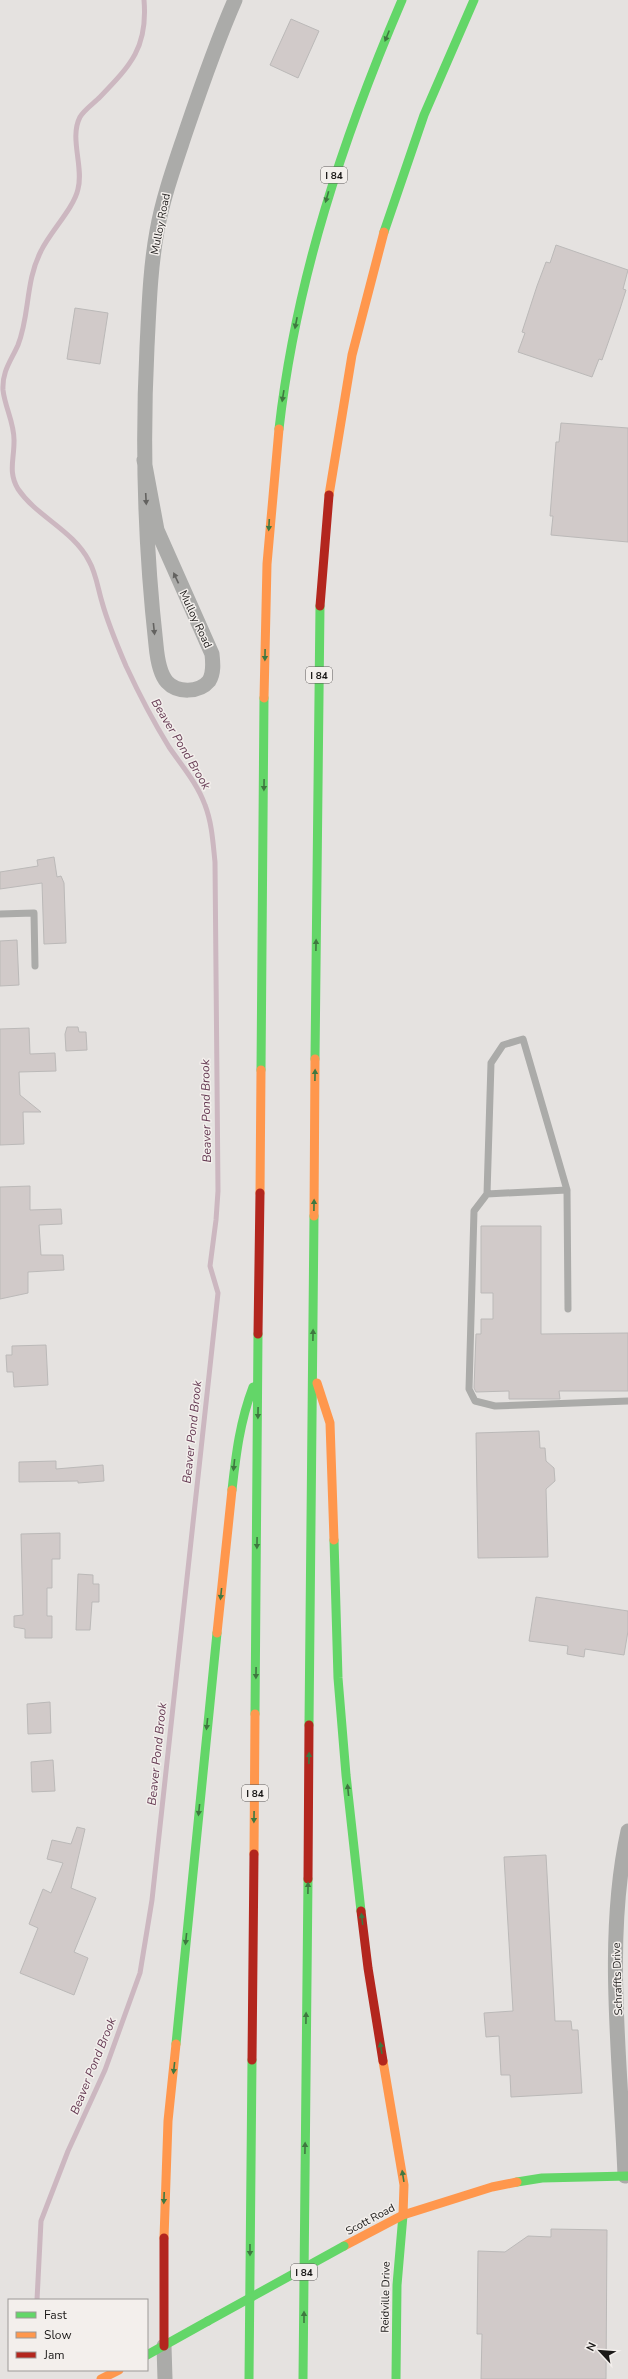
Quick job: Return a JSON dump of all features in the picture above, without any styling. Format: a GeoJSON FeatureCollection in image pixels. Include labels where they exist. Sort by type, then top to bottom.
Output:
{"type":"FeatureCollection","features":[{"type":"Feature","properties":{"kind":"main road","name":"I 84"},"geometry":{"type":"LineString","coordinates":[[249,2379],[265,614],[269,526],[274,460],[289,357],[318,228],[345,143],[402,0]]}},
{"type":"Feature","properties":{"kind":"main road","name":"I 84"},"geometry":{"type":"LineString","coordinates":[[303,2379],[319,655],[322,566],[330,480],[353,349],[385,230],[430,98],[474,0]]}},
{"type":"Feature","properties":{"kind":"main road"},"geometry":{"type":"LineString","coordinates":[[164,2346],[164,2218],[168,2121],[236,1450],[244,1410],[258,1374]]}},
{"type":"Feature","properties":{"kind":"main road","name":"Reidville Drive"},"geometry":{"type":"LineString","coordinates":[[312,1374],[325,1403],[330,1423],[335,1596],[345,1768],[368,1968],[404,2185],[397,2285],[396,2379]]}},
{"type":"Feature","properties":{"kind":"main road","name":"Scott Road"},"geometry":{"type":"LineString","coordinates":[[148,2354],[403,2215],[511,2182],[570,2176],[627,2176]]}},
{"type":"Feature","properties":{"kind":"main road"},"geometry":{"type":"LineString","coordinates":[[101,2379],[117,2371]]}},
{"type":"Feature","properties":{"kind":"street","name":"Mulloy Road"},"geometry":{"type":"LineString","coordinates":[[144,460],[156,530],[212,654],[213,669],[208,681],[198,688],[185,691],[174,687],[166,681],[157,655],[151,592],[144,460],[149,313],[157,232],[167,188],[206,73],[235,0]]}},
{"type":"Feature","properties":{"kind":"street","name":"Schraffts Drive"},"geometry":{"type":"LineString","coordinates":[[627,2176],[615,1960],[619,1878],[628,1831]]}},
{"type":"Feature","properties":{"kind":"street"},"geometry":{"type":"LineString","coordinates":[[164,2346],[165,2379]]}},
{"type":"Feature","properties":{"kind":"lane"},"geometry":{"type":"LineString","coordinates":[[0,914],[34,913],[35,966]]}},
{"type":"Feature","properties":{"kind":"lane"},"geometry":{"type":"LineString","coordinates":[[568,1309],[567,1190],[523,1039],[503,1045],[491,1063],[487,1194],[474,1211],[469,1389],[475,1401],[495,1406],[628,1402]]}},
{"type":"Feature","properties":{"kind":"lane"},"geometry":{"type":"LineString","coordinates":[[487,1194],[567,1190]]}},
{"type":"Feature","properties":{"kind":"building"},"geometry":{"type":"Polygon","coordinates":[[[291,19],[319,31],[298,78],[270,65],[291,19]]]}},
{"type":"Feature","properties":{"kind":"building"},"geometry":{"type":"Polygon","coordinates":[[[556,245],[628,270],[623,289],[626,290],[620,309],[602,360],[599,359],[592,377],[518,352],[525,333],[522,332],[537,286],[546,262],[550,263],[556,245]]]}},
{"type":"Feature","properties":{"kind":"building"},"geometry":{"type":"Polygon","coordinates":[[[75,308],[108,313],[100,364],[67,359],[75,308]]]}},
{"type":"Feature","properties":{"kind":"building"},"geometry":{"type":"Polygon","coordinates":[[[561,423],[628,428],[628,542],[551,535],[553,516],[550,516],[556,442],[559,442],[561,423]]]}},
{"type":"Feature","properties":{"kind":"building"},"geometry":{"type":"Polygon","coordinates":[[[54,857],[57,877],[61,876],[64,883],[66,943],[44,944],[42,883],[0,889],[0,872],[38,866],[37,860],[54,857]]]}},
{"type":"Feature","properties":{"kind":"building"},"geometry":{"type":"Polygon","coordinates":[[[17,940],[19,985],[0,986],[0,941],[17,940]]]}},
{"type":"Feature","properties":{"kind":"building"},"geometry":{"type":"Polygon","coordinates":[[[67,1027],[78,1027],[79,1032],[86,1032],[87,1050],[66,1051],[65,1034],[67,1027]]]}},
{"type":"Feature","properties":{"kind":"building"},"geometry":{"type":"Polygon","coordinates":[[[29,1028],[30,1054],[55,1053],[56,1071],[19,1072],[20,1095],[41,1112],[23,1112],[24,1144],[0,1145],[0,1029],[29,1028]]]}},
{"type":"Feature","properties":{"kind":"building"},"geometry":{"type":"Polygon","coordinates":[[[30,1186],[30,1210],[61,1209],[62,1224],[39,1225],[41,1255],[63,1255],[64,1270],[28,1272],[28,1293],[0,1299],[0,1187],[30,1186]]]}},
{"type":"Feature","properties":{"kind":"building"},"geometry":{"type":"Polygon","coordinates":[[[481,1226],[541,1226],[541,1334],[628,1333],[628,1391],[559,1391],[560,1399],[509,1399],[509,1391],[476,1392],[474,1388],[476,1334],[481,1334],[481,1319],[493,1319],[493,1293],[481,1293],[481,1226]]]}},
{"type":"Feature","properties":{"kind":"building"},"geometry":{"type":"Polygon","coordinates":[[[46,1345],[48,1385],[14,1387],[13,1372],[7,1372],[6,1355],[12,1355],[12,1346],[46,1345]]]}},
{"type":"Feature","properties":{"kind":"building"},"geometry":{"type":"Polygon","coordinates":[[[539,1431],[540,1448],[545,1448],[546,1461],[554,1468],[555,1481],[546,1489],[548,1557],[478,1558],[476,1433],[539,1431]]]}},
{"type":"Feature","properties":{"kind":"building"},"geometry":{"type":"Polygon","coordinates":[[[56,1461],[56,1469],[103,1465],[104,1481],[78,1483],[78,1481],[19,1482],[19,1462],[56,1461]]]}},
{"type":"Feature","properties":{"kind":"building"},"geometry":{"type":"Polygon","coordinates":[[[60,1533],[60,1559],[52,1559],[52,1588],[47,1588],[47,1616],[52,1616],[52,1638],[25,1638],[25,1629],[14,1627],[14,1616],[23,1615],[21,1534],[60,1533]]]}},
{"type":"Feature","properties":{"kind":"building"},"geometry":{"type":"Polygon","coordinates":[[[78,1574],[93,1575],[93,1584],[99,1584],[99,1602],[92,1602],[90,1630],[76,1630],[78,1574]]]}},
{"type":"Feature","properties":{"kind":"building"},"geometry":{"type":"Polygon","coordinates":[[[536,1597],[628,1611],[628,1631],[624,1655],[585,1649],[584,1657],[567,1654],[568,1646],[529,1641],[536,1597]]]}},
{"type":"Feature","properties":{"kind":"building"},"geometry":{"type":"Polygon","coordinates":[[[50,1702],[51,1733],[28,1734],[27,1704],[50,1702]]]}},
{"type":"Feature","properties":{"kind":"building"},"geometry":{"type":"Polygon","coordinates":[[[53,1760],[55,1791],[32,1792],[31,1762],[53,1760]]]}},
{"type":"Feature","properties":{"kind":"building"},"geometry":{"type":"Polygon","coordinates":[[[77,1827],[85,1829],[71,1888],[96,1898],[74,1952],[88,1958],[74,1995],[20,1973],[38,1928],[29,1924],[43,1889],[51,1893],[63,1863],[47,1859],[52,1840],[71,1844],[77,1827]]]}},
{"type":"Feature","properties":{"kind":"building"},"geometry":{"type":"Polygon","coordinates":[[[546,1855],[555,2021],[571,2021],[572,2030],[578,2030],[582,2093],[511,2097],[510,2075],[501,2075],[499,2036],[486,2037],[484,2013],[513,2011],[504,1857],[546,1855]]]}},
{"type":"Feature","properties":{"kind":"building"},"geometry":{"type":"Polygon","coordinates":[[[551,2229],[607,2230],[606,2379],[481,2379],[482,2334],[477,2334],[478,2251],[505,2252],[528,2236],[551,2237],[551,2229]]]}},
{"type":"Feature","properties":{"kind":"waterway","name":"Beaver Pond Brook"},"geometry":{"type":"LineString","coordinates":[[37,2299],[41,2221],[68,2151],[105,2070],[140,1973],[152,1900],[218,1293],[210,1266],[218,1191],[215,862],[209,819],[198,789],[163,737],[146,707],[126,666],[107,618],[95,576],[89,561],[82,550],[65,532],[26,499],[15,483],[12,471],[14,435],[3,390],[5,372],[22,334],[32,275],[36,263],[45,244],[72,204],[78,189],[79,171],[76,143],[77,125],[82,114],[121,75],[135,54],[140,43],[143,30],[145,16],[144,0]]}},
{"type":"Feature","properties":{"kind":"traffic: fast"},"geometry":{"type":"LineString","coordinates":[[279,429],[297,318],[325,210],[360,104],[402,0]]}},
{"type":"Feature","properties":{"kind":"traffic: fast"},"geometry":{"type":"LineString","coordinates":[[384,232],[424,115],[474,0]]}},
{"type":"Feature","properties":{"kind":"traffic: fast"},"geometry":{"type":"LineString","coordinates":[[315,1059],[320,606]]}},
{"type":"Feature","properties":{"kind":"traffic: fast"},"geometry":{"type":"LineString","coordinates":[[261,1070],[264,698]]}},
{"type":"Feature","properties":{"kind":"traffic: fast"},"geometry":{"type":"LineString","coordinates":[[309,1725],[314,1216]]}},
{"type":"Feature","properties":{"kind":"traffic: fast"},"geometry":{"type":"LineString","coordinates":[[255,1714],[258,1334]]}},
{"type":"Feature","properties":{"kind":"traffic: fast"},"geometry":{"type":"LineString","coordinates":[[232,1490],[242,1425],[253,1387]]}},
{"type":"Feature","properties":{"kind":"traffic: fast"},"geometry":{"type":"LineString","coordinates":[[334,1540],[338,1678],[346,1775],[361,1911]]}},
{"type":"Feature","properties":{"kind":"traffic: fast"},"geometry":{"type":"LineString","coordinates":[[176,2044],[217,1633]]}},
{"type":"Feature","properties":{"kind":"traffic: fast"},"geometry":{"type":"LineString","coordinates":[[303,2379],[308,1879]]}},
{"type":"Feature","properties":{"kind":"traffic: fast"},"geometry":{"type":"LineString","coordinates":[[249,2379],[252,2060]]}},
{"type":"Feature","properties":{"kind":"traffic: fast"},"geometry":{"type":"LineString","coordinates":[[517,2182],[542,2178],[628,2176]]}},
{"type":"Feature","properties":{"kind":"traffic: fast"},"geometry":{"type":"LineString","coordinates":[[396,2379],[397,2285],[403,2215]]}},
{"type":"Feature","properties":{"kind":"traffic: fast"},"geometry":{"type":"LineString","coordinates":[[208,2321],[344,2246]]}},
{"type":"Feature","properties":{"kind":"traffic: fast"},"geometry":{"type":"LineString","coordinates":[[148,2354],[208,2321]]}},
{"type":"Feature","properties":{"kind":"traffic: slow"},"geometry":{"type":"LineString","coordinates":[[329,495],[352,355],[384,232]]}},
{"type":"Feature","properties":{"kind":"traffic: slow"},"geometry":{"type":"LineString","coordinates":[[264,698],[267,564],[279,429]]}},
{"type":"Feature","properties":{"kind":"traffic: slow"},"geometry":{"type":"LineString","coordinates":[[314,1216],[315,1059]]}},
{"type":"Feature","properties":{"kind":"traffic: slow"},"geometry":{"type":"LineString","coordinates":[[260,1193],[261,1070]]}},
{"type":"Feature","properties":{"kind":"traffic: slow"},"geometry":{"type":"LineString","coordinates":[[317,1383],[330,1423],[334,1540]]}},
{"type":"Feature","properties":{"kind":"traffic: slow"},"geometry":{"type":"LineString","coordinates":[[217,1633],[232,1490]]}},
{"type":"Feature","properties":{"kind":"traffic: slow"},"geometry":{"type":"LineString","coordinates":[[254,1854],[255,1714]]}},
{"type":"Feature","properties":{"kind":"traffic: slow"},"geometry":{"type":"LineString","coordinates":[[164,2238],[168,2121],[176,2044]]}},
{"type":"Feature","properties":{"kind":"traffic: slow"},"geometry":{"type":"LineString","coordinates":[[383,2061],[404,2185],[403,2215]]}},
{"type":"Feature","properties":{"kind":"traffic: slow"},"geometry":{"type":"LineString","coordinates":[[344,2246],[403,2215],[492,2187],[517,2182]]}},
{"type":"Feature","properties":{"kind":"traffic: slow"},"geometry":{"type":"LineString","coordinates":[[101,2379],[117,2371]]}},
{"type":"Feature","properties":{"kind":"traffic: jam"},"geometry":{"type":"LineString","coordinates":[[320,606],[329,495]]}},
{"type":"Feature","properties":{"kind":"traffic: jam"},"geometry":{"type":"LineString","coordinates":[[258,1334],[260,1193]]}},
{"type":"Feature","properties":{"kind":"traffic: jam"},"geometry":{"type":"LineString","coordinates":[[308,1879],[309,1725]]}},
{"type":"Feature","properties":{"kind":"traffic: jam"},"geometry":{"type":"LineString","coordinates":[[252,2060],[254,1854]]}},
{"type":"Feature","properties":{"kind":"traffic: jam"},"geometry":{"type":"LineString","coordinates":[[361,1911],[368,1968],[383,2061]]}},
{"type":"Feature","properties":{"kind":"traffic: jam"},"geometry":{"type":"LineString","coordinates":[[164,2238],[164,2346]]}}]}
